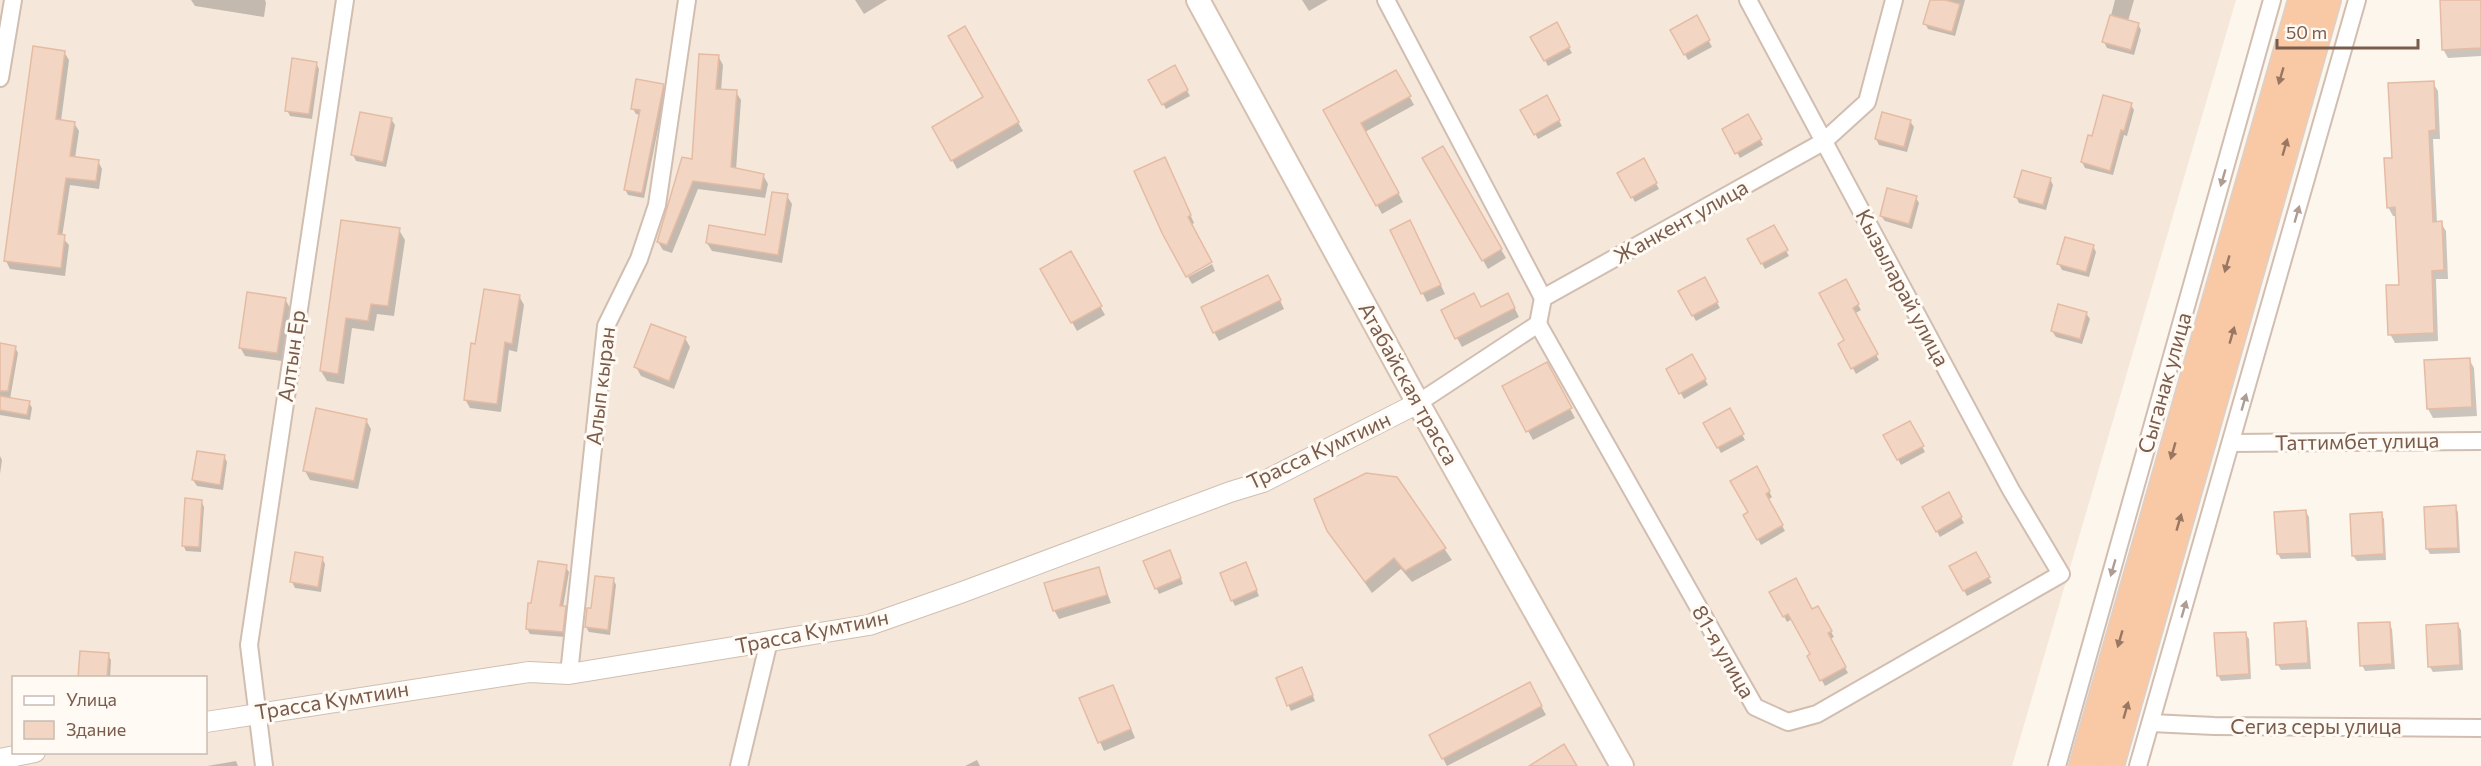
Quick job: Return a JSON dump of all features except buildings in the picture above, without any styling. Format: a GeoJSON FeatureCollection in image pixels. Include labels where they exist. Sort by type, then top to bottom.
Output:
{"type":"FeatureCollection","features":[{"type":"Feature","properties":{"kind":"highway"},"geometry":{"type":"LineString","coordinates":[[2083,766],[2302,0]]}},
{"type":"Feature","properties":{"kind":"highway"},"geometry":{"type":"LineString","coordinates":[[2110,766],[2327,0]]}},
{"type":"Feature","properties":{"kind":"main road","name":"Атабайская трасса"},"geometry":{"type":"LineString","coordinates":[[1198,0],[1418,403],[1622,766]]}},
{"type":"Feature","properties":{"kind":"street"},"geometry":{"type":"LineString","coordinates":[[0,78],[13,0]]}},
{"type":"Feature","properties":{"kind":"street","name":"Алтын Ер"},"geometry":{"type":"LineString","coordinates":[[264,766],[249,645],[345,0]]}},
{"type":"Feature","properties":{"kind":"street","name":"Алып кыран"},"geometry":{"type":"LineString","coordinates":[[569,674],[606,326],[639,259],[657,205],[687,0]]}},
{"type":"Feature","properties":{"kind":"street"},"geometry":{"type":"LineString","coordinates":[[1386,0],[1543,298],[1538,324],[1418,403]]}},
{"type":"Feature","properties":{"kind":"street","name":"Кызыларай улица"},"geometry":{"type":"LineString","coordinates":[[1748,0],[2011,490],[2061,574]]}},
{"type":"Feature","properties":{"kind":"street","name":"Жанкент улица"},"geometry":{"type":"LineString","coordinates":[[1543,298],[1823,142],[1867,102],[1894,0]]}},
{"type":"Feature","properties":{"kind":"street","name":"Сыганак улица"},"geometry":{"type":"LineString","coordinates":[[2057,766],[2272,0]]}},
{"type":"Feature","properties":{"kind":"street"},"geometry":{"type":"LineString","coordinates":[[2138,766],[2357,0]]}},
{"type":"Feature","properties":{"kind":"street","name":"81-я улица"},"geometry":{"type":"LineString","coordinates":[[1538,324],[1755,707],[1788,722],[1817,714],[2061,574]]}},
{"type":"Feature","properties":{"kind":"street","name":"Трасса Кумтиин"},"geometry":{"type":"LineString","coordinates":[[207,722],[258,712],[529,672],[569,674],[869,625],[1230,492],[1263,482],[1418,403]]}},
{"type":"Feature","properties":{"kind":"street","name":"Таттимбет улица"},"geometry":{"type":"LineString","coordinates":[[2232,443],[2481,441]]}},
{"type":"Feature","properties":{"kind":"street"},"geometry":{"type":"LineString","coordinates":[[740,766],[769,641]]}},
{"type":"Feature","properties":{"kind":"street","name":"Сегиз серы улица"},"geometry":{"type":"LineString","coordinates":[[2151,723],[2214,726],[2481,728]]}},
{"type":"Feature","properties":{"kind":"street"},"geometry":{"type":"LineString","coordinates":[[0,759],[29,754]]}},
{"type":"Feature","properties":{"kind":"shaded area"},"geometry":{"type":"Polygon","coordinates":[[[0,0],[2236,0],[2012,766],[0,766],[0,0]]]}}]}
